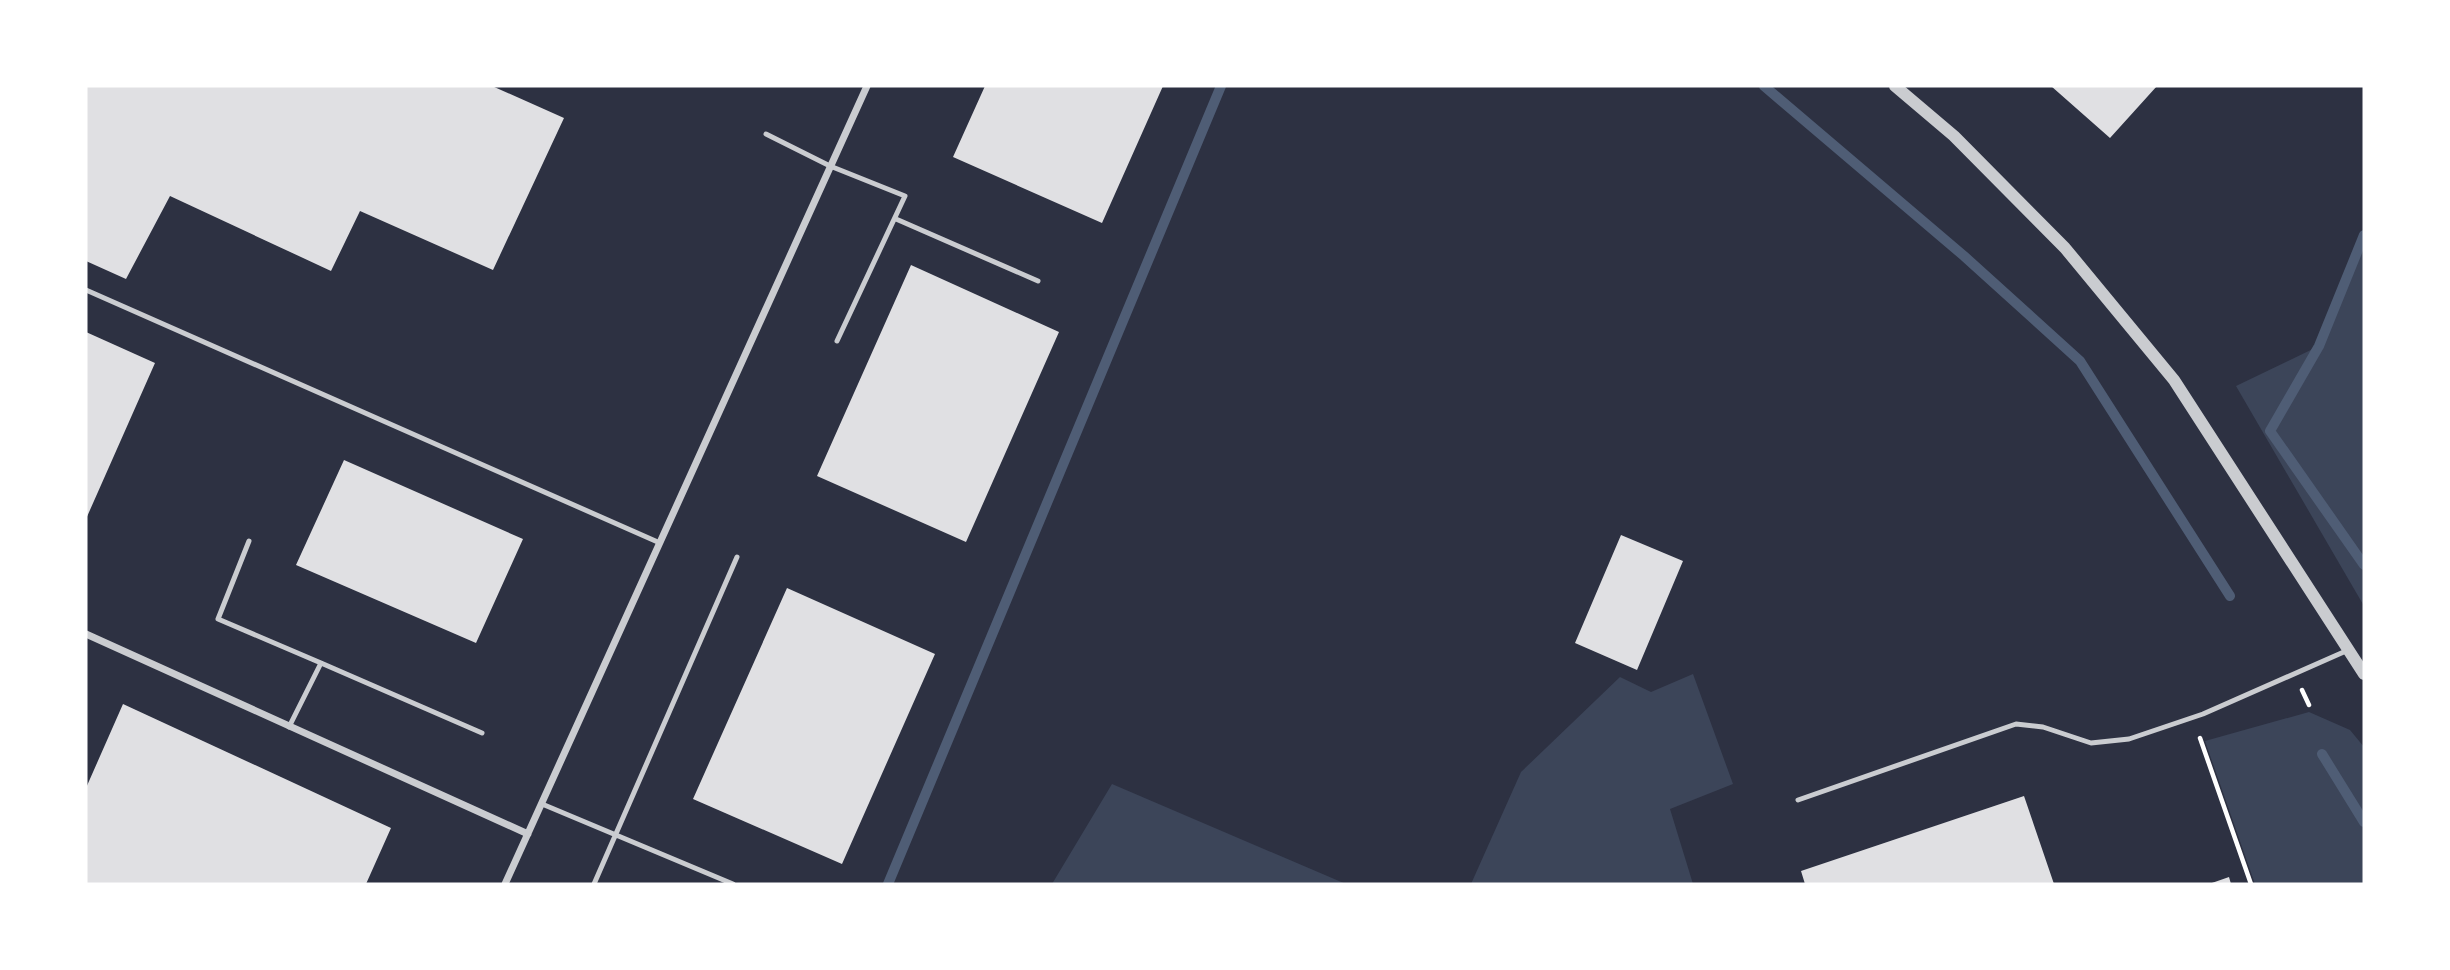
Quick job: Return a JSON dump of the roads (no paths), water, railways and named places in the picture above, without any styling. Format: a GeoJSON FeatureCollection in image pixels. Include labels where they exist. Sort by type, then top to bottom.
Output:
{"type":"FeatureCollection","features":[{"type":"Feature","properties":{"kind":"street"},"geometry":{"type":"LineString","coordinates":[[505,884],[867,86]]}},
{"type":"Feature","properties":{"kind":"street"},"geometry":{"type":"LineString","coordinates":[[1895,86],[1954,136],[2065,248],[2174,380],[2364,674]]}},
{"type":"Feature","properties":{"kind":"street"},"geometry":{"type":"LineString","coordinates":[[86,634],[528,834]]}},
{"type":"Feature","properties":{"kind":"lane"},"geometry":{"type":"LineString","coordinates":[[766,134],[830,166],[905,196],[837,341]]}},
{"type":"Feature","properties":{"kind":"lane"},"geometry":{"type":"LineString","coordinates":[[896,219],[1038,281]]}},
{"type":"Feature","properties":{"kind":"lane"},"geometry":{"type":"LineString","coordinates":[[86,290],[660,543]]}},
{"type":"Feature","properties":{"kind":"lane"},"geometry":{"type":"LineString","coordinates":[[249,541],[218,618],[482,733]]}},
{"type":"Feature","properties":{"kind":"lane"},"geometry":{"type":"LineString","coordinates":[[594,884],[737,557]]}},
{"type":"Feature","properties":{"kind":"lane"},"geometry":{"type":"LineString","coordinates":[[1798,800],[2016,724],[2043,727],[2091,743],[2129,740],[2203,714],[2348,650]]}},
{"type":"Feature","properties":{"kind":"lane"},"geometry":{"type":"LineString","coordinates":[[289,727],[321,663]]}},
{"type":"Feature","properties":{"kind":"lane"},"geometry":{"type":"LineString","coordinates":[[542,804],[733,884]]}},
{"type":"Feature","properties":{"kind":"waterway"},"geometry":{"type":"LineString","coordinates":[[888,884],[1221,86]]}},
{"type":"Feature","properties":{"kind":"waterway"},"geometry":{"type":"LineString","coordinates":[[1764,86],[1964,256],[2080,361],[2230,596]]}},
{"type":"Feature","properties":{"kind":"waterway"},"geometry":{"type":"LineString","coordinates":[[2364,235],[2319,346],[2270,431],[2364,565]]}},
{"type":"Feature","properties":{"kind":"waterway"},"geometry":{"type":"LineString","coordinates":[[2322,754],[2364,822]]}}]}
